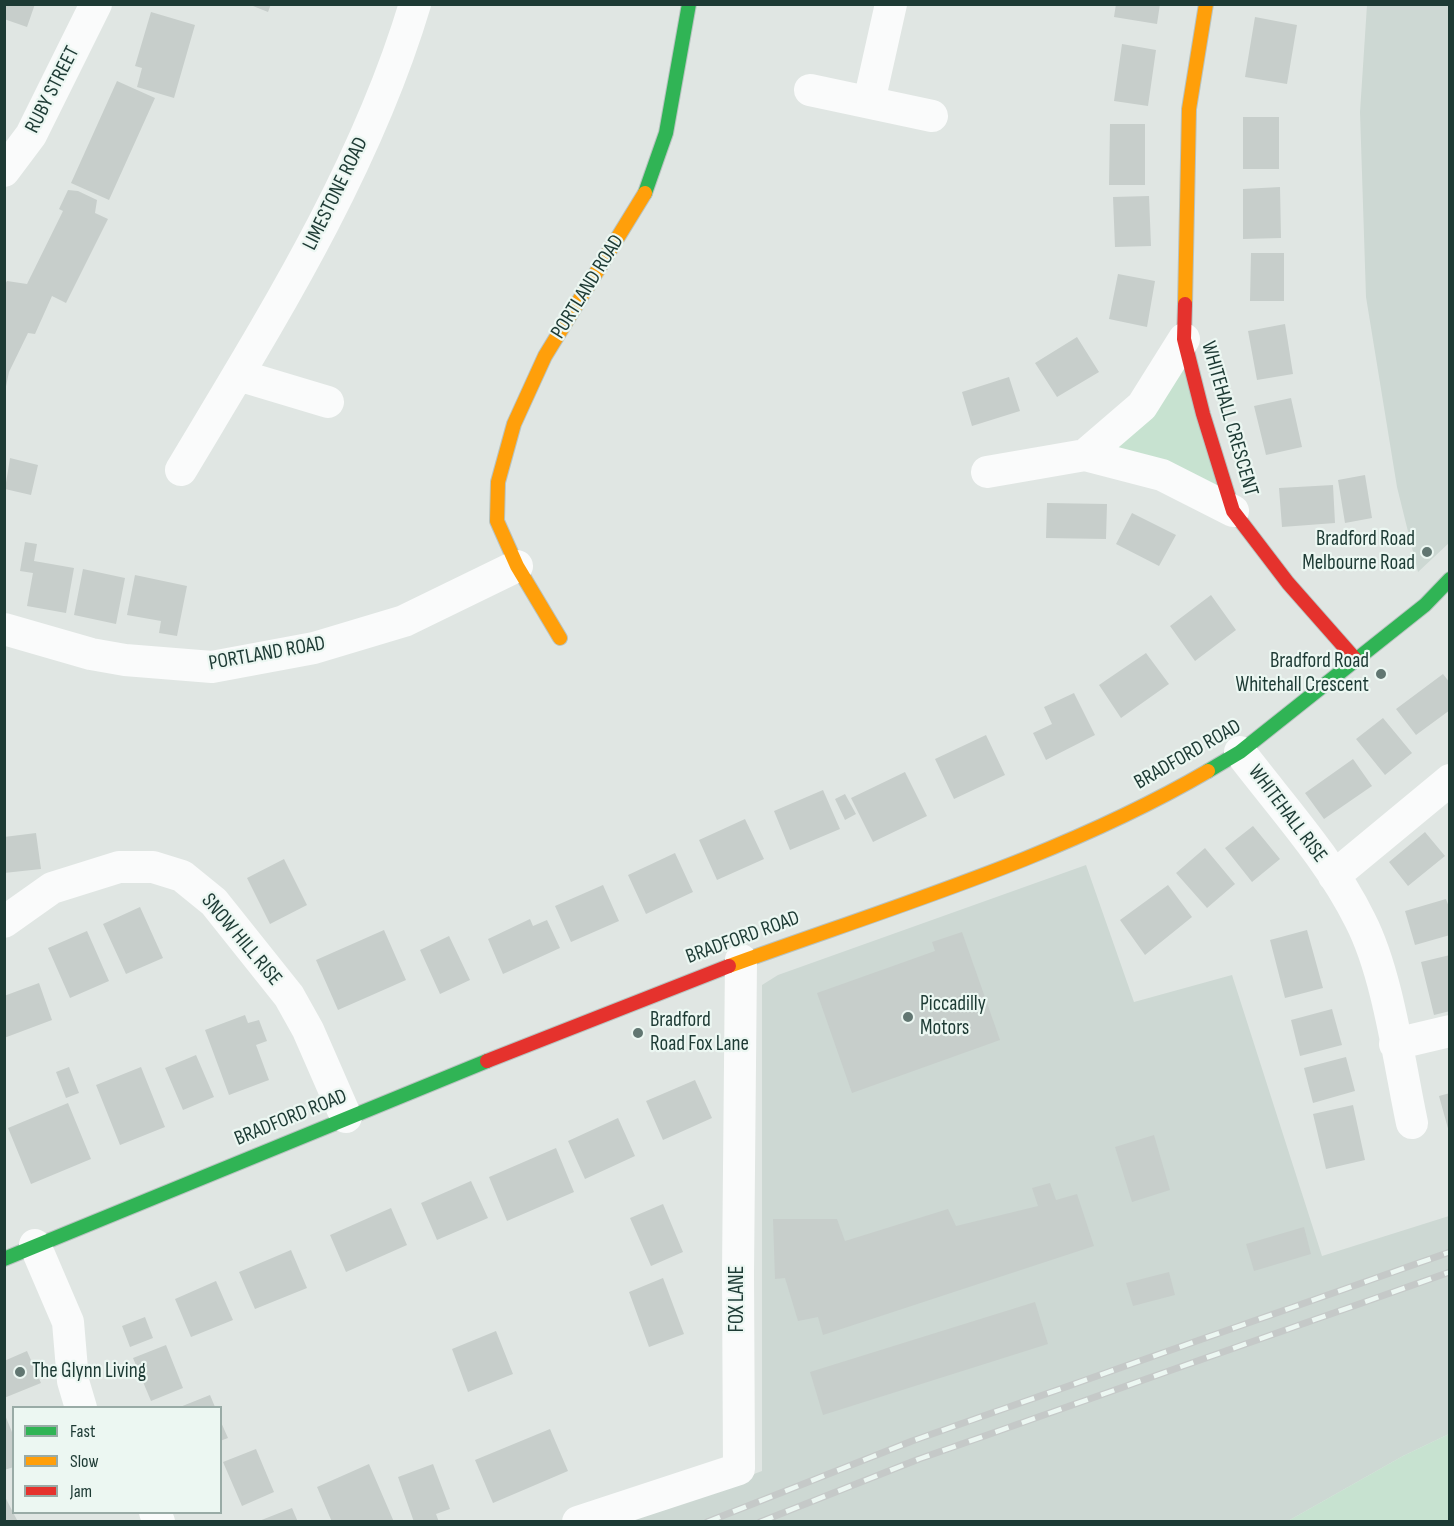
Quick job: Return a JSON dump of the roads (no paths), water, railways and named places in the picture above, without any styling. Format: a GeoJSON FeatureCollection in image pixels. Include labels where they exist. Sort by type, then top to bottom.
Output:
{"type":"FeatureCollection","features":[{"type":"Feature","properties":{"kind":"street","name":"RUBY STREET"},"geometry":{"type":"LineString","coordinates":[[4,171],[31,135],[96,4]]}},
{"type":"Feature","properties":{"kind":"street","name":"LIMESTONE ROAD"},"geometry":{"type":"LineString","coordinates":[[182,470],[273,316],[343,184],[397,63],[415,4]]}},
{"type":"Feature","properties":{"kind":"street","name":"PORTLAND ROAD"},"geometry":{"type":"LineString","coordinates":[[560,638],[517,566],[497,521],[498,482],[514,424],[545,356],[643,199],[666,133],[688,4]]}},
{"type":"Feature","properties":{"kind":"street"},"geometry":{"type":"LineString","coordinates":[[869,102],[891,4]]}},
{"type":"Feature","properties":{"kind":"street","name":"WHITEHALL CRESCENT"},"geometry":{"type":"LineString","coordinates":[[1206,4],[1189,109],[1184,339],[1203,414],[1233,511],[1288,583],[1355,659]]}},
{"type":"Feature","properties":{"kind":"street"},"geometry":{"type":"LineString","coordinates":[[810,90],[932,116]]}},
{"type":"Feature","properties":{"kind":"street"},"geometry":{"type":"LineString","coordinates":[[1085,456],[1142,406],[1184,339]]}},
{"type":"Feature","properties":{"kind":"street"},"geometry":{"type":"LineString","coordinates":[[238,375],[328,402]]}},
{"type":"Feature","properties":{"kind":"street"},"geometry":{"type":"LineString","coordinates":[[987,472],[1085,456],[1162,476],[1233,511]]}},
{"type":"Feature","properties":{"kind":"street","name":"PORTLAND ROAD"},"geometry":{"type":"LineString","coordinates":[[4,629],[52,645],[102,656],[212,667],[314,648],[404,621],[517,566]]}},
{"type":"Feature","properties":{"kind":"street","name":"BRADFORD ROAD"},"geometry":{"type":"LineString","coordinates":[[4,1259],[346,1117],[741,960],[993,870],[1177,789],[1240,752],[1425,605],[1449,579]]}},
{"type":"Feature","properties":{"kind":"street","name":"WHITEHALL RISE"},"geometry":{"type":"LineString","coordinates":[[1240,752],[1334,876],[1361,920],[1380,975],[1412,1124]]}},
{"type":"Feature","properties":{"kind":"street","name":"WHITEHALL RISE"},"geometry":{"type":"LineString","coordinates":[[1334,876],[1449,780]]}},
{"type":"Feature","properties":{"kind":"street","name":"SNOW HILL RISE"},"geometry":{"type":"LineString","coordinates":[[4,922],[52,888],[119,867],[153,867],[182,876],[214,902],[289,996],[309,1030],[346,1117]]}},
{"type":"Feature","properties":{"kind":"street","name":"FOX LANE"},"geometry":{"type":"LineString","coordinates":[[578,1521],[739,1469],[741,960]]}},
{"type":"Feature","properties":{"kind":"street"},"geometry":{"type":"LineString","coordinates":[[1395,1044],[1449,1031]]}},
{"type":"Feature","properties":{"kind":"street"},"geometry":{"type":"LineString","coordinates":[[35,1245],[68,1322],[74,1381],[81,1406]]}},
{"type":"Feature","properties":{"kind":"railway"},"geometry":{"type":"LineString","coordinates":[[707,1522],[912,1441],[1450,1252]]}},
{"type":"Feature","properties":{"kind":"railway"},"geometry":{"type":"LineString","coordinates":[[760,1522],[919,1459],[1450,1272]]}},
{"type":"Feature","properties":{"kind":"place","name":"Bradford Road Melbourne Road"},"geometry":{"type":"Point","coordinates":[1427,552]}},
{"type":"Feature","properties":{"kind":"place","name":"Bradford Road Whitehall Crescent"},"geometry":{"type":"Point","coordinates":[1381,674]}},
{"type":"Feature","properties":{"kind":"place","name":"Piccadilly Motors"},"geometry":{"type":"Point","coordinates":[908,1017]}},
{"type":"Feature","properties":{"kind":"place","name":"Bradford Road Fox Lane"},"geometry":{"type":"Point","coordinates":[638,1033]}},
{"type":"Feature","properties":{"kind":"place","name":"The Glynn Living"},"geometry":{"type":"Point","coordinates":[20,1372]}}]}
